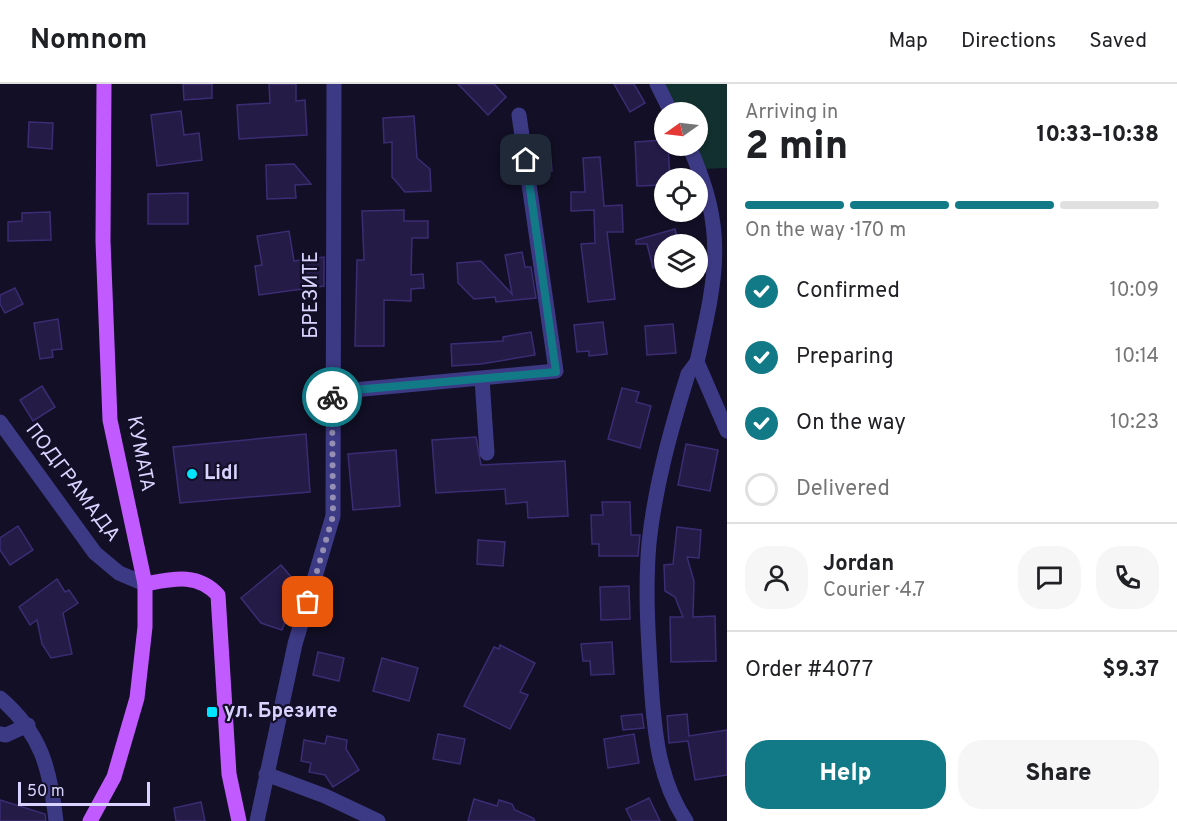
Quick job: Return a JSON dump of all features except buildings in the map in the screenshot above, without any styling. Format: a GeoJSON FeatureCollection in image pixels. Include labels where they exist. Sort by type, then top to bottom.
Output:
{"type":"FeatureCollection","features":[{"type":"Feature","properties":{"kind":"main road","name":"КУМАТА"},"geometry":{"type":"LineString","coordinates":[[90,821],[114,777],[137,698],[145,627],[145,584],[110,420],[102,207],[104,84]]}},
{"type":"Feature","properties":{"kind":"main road"},"geometry":{"type":"LineString","coordinates":[[145,584],[186,579],[208,584],[218,595],[229,774],[239,821]]}},
{"type":"Feature","properties":{"kind":"street","name":"БРЕЗИТЕ"},"geometry":{"type":"LineString","coordinates":[[257,821],[295,644],[333,516],[334,84]]}},
{"type":"Feature","properties":{"kind":"street"},"geometry":{"type":"LineString","coordinates":[[657,84],[666,102]]}},
{"type":"Feature","properties":{"kind":"street"},"geometry":{"type":"LineString","coordinates":[[332,392],[556,372],[519,115]]}},
{"type":"Feature","properties":{"kind":"street"},"geometry":{"type":"LineString","coordinates":[[686,821],[672,800],[657,748],[647,624],[649,544],[662,466],[688,374],[697,362],[717,268],[718,231],[712,199],[693,156]]}},
{"type":"Feature","properties":{"kind":"street"},"geometry":{"type":"LineString","coordinates":[[697,362],[727,431]]}},
{"type":"Feature","properties":{"kind":"street"},"geometry":{"type":"LineString","coordinates":[[482,379],[487,453]]}},
{"type":"Feature","properties":{"kind":"street","name":"ПОДГРАМАДА"},"geometry":{"type":"LineString","coordinates":[[0,422],[96,553],[119,573],[145,584]]}},
{"type":"Feature","properties":{"kind":"street"},"geometry":{"type":"LineString","coordinates":[[0,698],[28,725],[45,762],[53,791],[56,821]]}},
{"type":"Feature","properties":{"kind":"street"},"geometry":{"type":"LineString","coordinates":[[0,734],[6,735],[28,725]]}},
{"type":"Feature","properties":{"kind":"street"},"geometry":{"type":"LineString","coordinates":[[266,774],[325,796],[378,821]]}},
{"type":"Feature","properties":{"kind":"green space"},"geometry":{"type":"Polygon","coordinates":[[[657,84],[727,84],[727,168],[700,168],[694,156],[708,156],[708,102],[666,102],[657,84]]]}},
{"type":"Feature","properties":{"kind":"way so far"},"geometry":{"type":"LineString","coordinates":[[308,602],[333,516],[332,397]]}},
{"type":"Feature","properties":{"kind":"place","name":"Lidl"},"geometry":{"type":"Point","coordinates":[192,474]}},
{"type":"Feature","properties":{"kind":"place","name":"ул. Брезите"},"geometry":{"type":"Point","coordinates":[212,712]}},
{"type":"Feature","properties":{"kind":"route"},"geometry":{"type":"LineString","coordinates":[[332,397],[332,392],[556,372],[526,160]]}}]}
